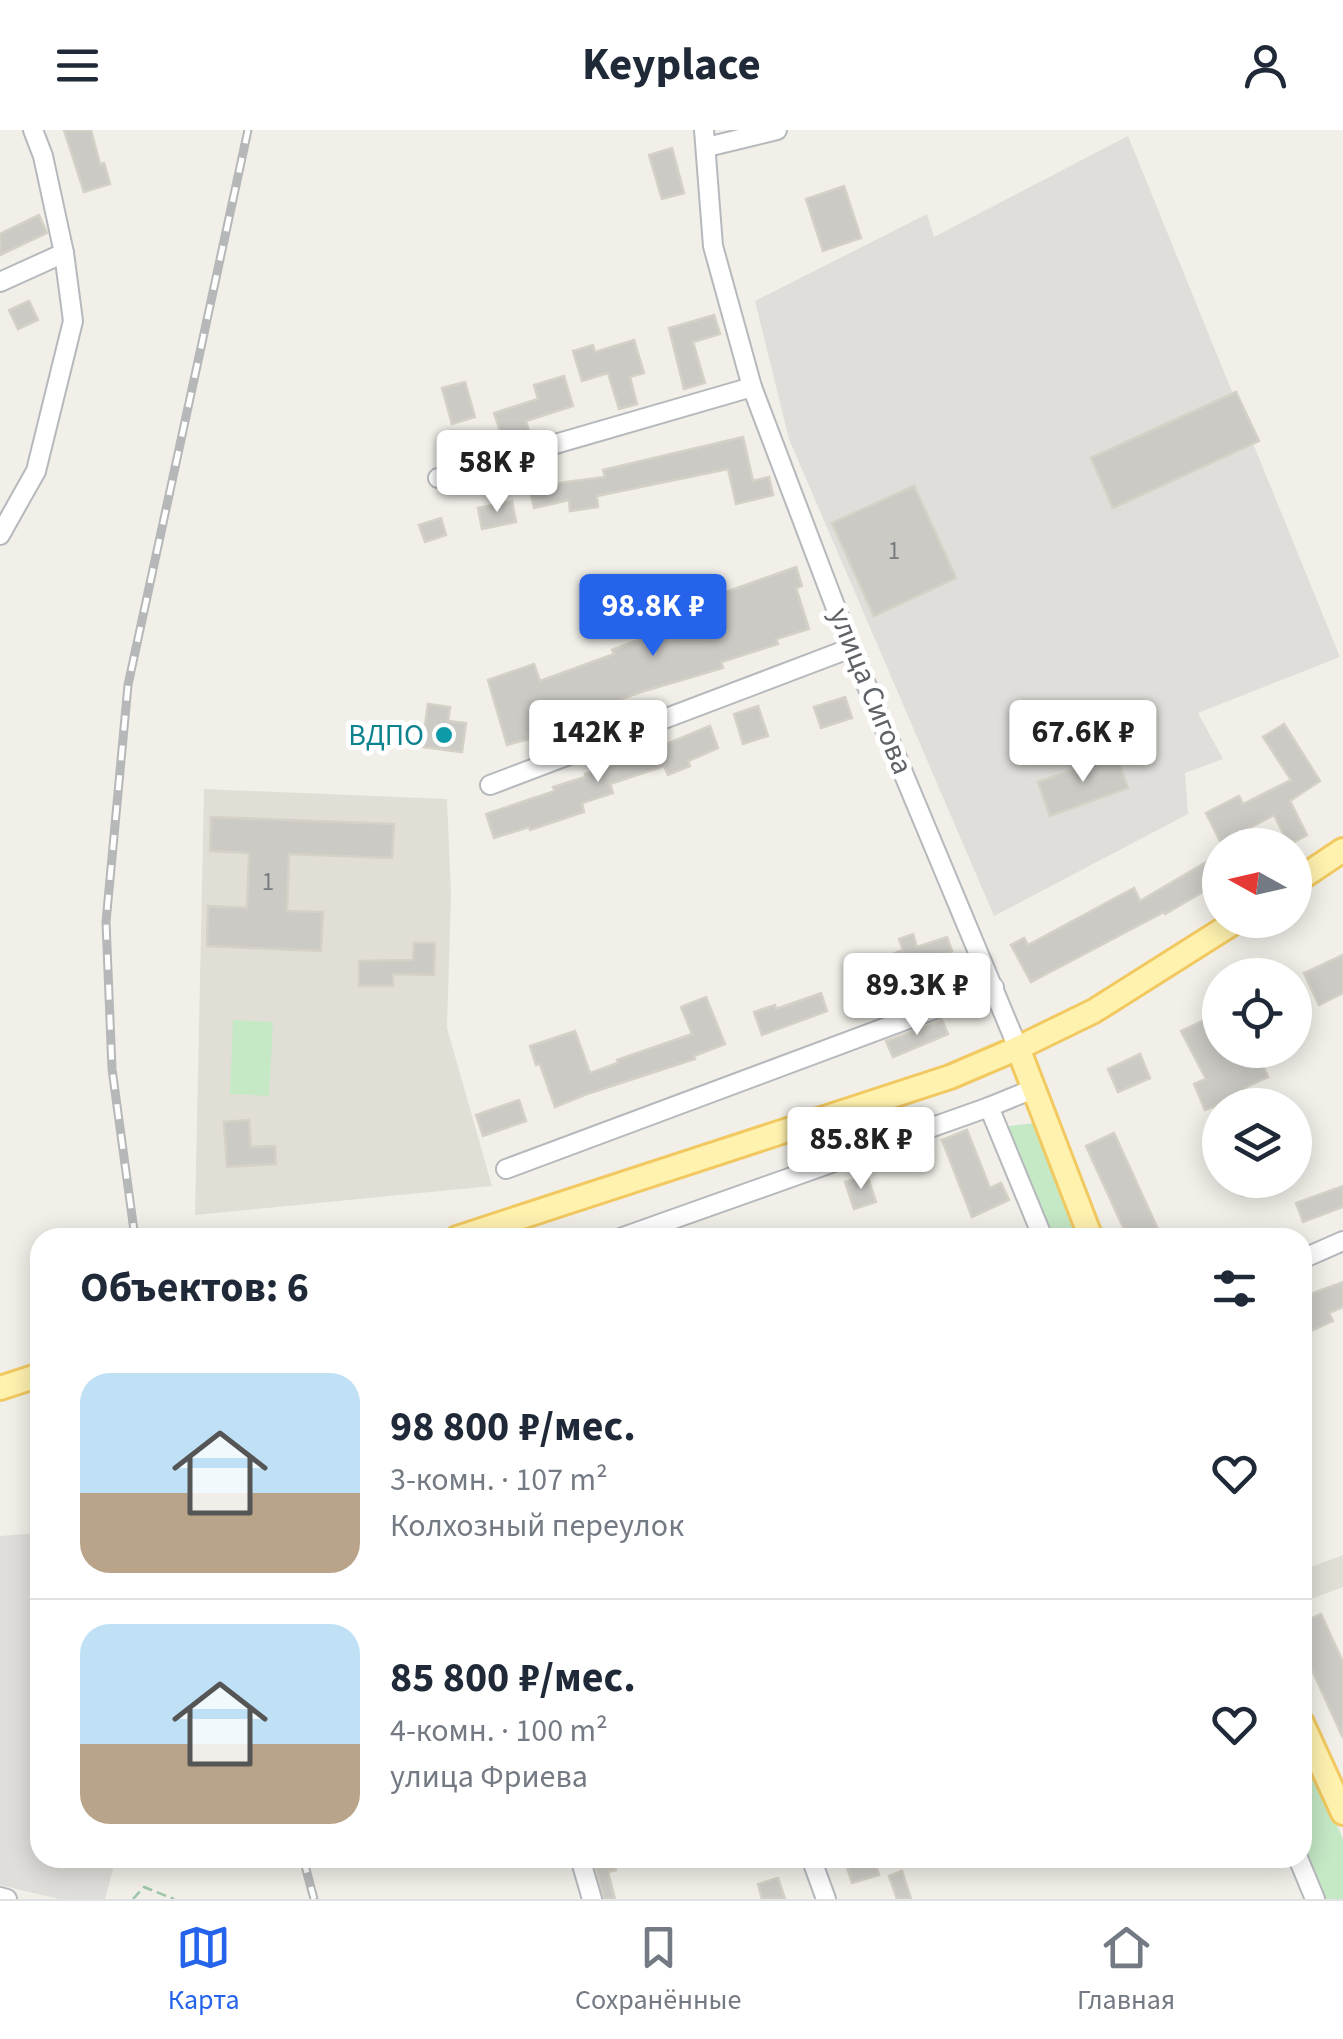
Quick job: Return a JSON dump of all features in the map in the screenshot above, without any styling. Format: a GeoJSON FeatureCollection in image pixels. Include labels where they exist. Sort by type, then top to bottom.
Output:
{"type":"FeatureCollection","features":[{"type":"Feature","properties":{"kind":"main road"},"geometry":{"type":"LineString","coordinates":[[1312,871],[1343,850]]}},
{"type":"Feature","properties":{"kind":"main road"},"geometry":{"type":"LineString","coordinates":[[489,1228],[950,1077],[1094,1011],[1210,938]]}},
{"type":"Feature","properties":{"kind":"main road","name":"улица Сигова"},"geometry":{"type":"LineString","coordinates":[[1018,1048],[1087,1228]]}},
{"type":"Feature","properties":{"kind":"main road"},"geometry":{"type":"LineString","coordinates":[[0,1388],[30,1378]]}},
{"type":"Feature","properties":{"kind":"main road"},"geometry":{"type":"LineString","coordinates":[[1312,1745],[1343,1813]]}},
{"type":"Feature","properties":{"kind":"street"},"geometry":{"type":"LineString","coordinates":[[0,535],[36,470],[73,320],[44,156],[33,130]]}},
{"type":"Feature","properties":{"kind":"street"},"geometry":{"type":"LineString","coordinates":[[706,138],[777,130]]}},
{"type":"Feature","properties":{"kind":"street","name":"улица Сигова"},"geometry":{"type":"LineString","coordinates":[[706,138],[713,246],[752,387],[851,648],[1018,1048]]}},
{"type":"Feature","properties":{"kind":"street"},"geometry":{"type":"LineString","coordinates":[[0,282],[64,253]]}},
{"type":"Feature","properties":{"kind":"street"},"geometry":{"type":"LineString","coordinates":[[438,478],[752,387]]}},
{"type":"Feature","properties":{"kind":"street"},"geometry":{"type":"LineString","coordinates":[[490,786],[851,648]]}},
{"type":"Feature","properties":{"kind":"street"},"geometry":{"type":"LineString","coordinates":[[506,1170],[994,987]]}},
{"type":"Feature","properties":{"kind":"street"},"geometry":{"type":"LineString","coordinates":[[648,1228],[1033,1089]]}},
{"type":"Feature","properties":{"kind":"street"},"geometry":{"type":"LineString","coordinates":[[989,1106],[1039,1228]]}},
{"type":"Feature","properties":{"kind":"street"},"geometry":{"type":"LineString","coordinates":[[1312,1255],[1343,1241]]}},
{"type":"Feature","properties":{"kind":"street"},"geometry":{"type":"LineString","coordinates":[[583,1868],[592,1899]]}},
{"type":"Feature","properties":{"kind":"street"},"geometry":{"type":"LineString","coordinates":[[815,1868],[826,1899]]}},
{"type":"Feature","properties":{"kind":"street"},"geometry":{"type":"LineString","coordinates":[[1302,1868],[1316,1899]]}},
{"type":"Feature","properties":{"kind":"street"},"geometry":{"type":"LineString","coordinates":[[0,1897],[8,1899]]}},
{"type":"Feature","properties":{"kind":"path"},"geometry":{"type":"LineString","coordinates":[[133,1899],[144,1887],[174,1899]]}},
{"type":"Feature","properties":{"kind":"shaded area"},"geometry":{"type":"Polygon","coordinates":[[[1128,136],[1340,657],[1198,713],[1223,759],[1185,773],[1188,814],[994,916],[789,439],[755,301],[927,214],[934,237],[1128,136]]]}},
{"type":"Feature","properties":{"kind":"shaded area"},"geometry":{"type":"Polygon","coordinates":[[[204,789],[447,799],[451,895],[447,1028],[492,1186],[195,1215],[204,789]]]}},
{"type":"Feature","properties":{"kind":"shaded area"},"geometry":{"type":"Polygon","coordinates":[[[30,1534],[30,1868],[113,1868],[105,1899],[59,1899],[0,1885],[0,1536],[30,1534]]]}},
{"type":"Feature","properties":{"kind":"shaded area"},"geometry":{"type":"Polygon","coordinates":[[[1343,1555],[1343,1587],[1312,1599],[1312,1567],[1343,1555]]]}},
{"type":"Feature","properties":{"kind":"green space"},"geometry":{"type":"Polygon","coordinates":[[[233,1020],[273,1022],[269,1096],[230,1094],[233,1020]]]}},
{"type":"Feature","properties":{"kind":"green space"},"geometry":{"type":"Polygon","coordinates":[[[1034,1123],[1080,1228],[1044,1228],[1002,1127],[1034,1123]]]}},
{"type":"Feature","properties":{"kind":"green space"},"geometry":{"type":"Polygon","coordinates":[[[1312,1768],[1343,1839],[1343,1899],[1323,1899],[1311,1868],[1312,1768]]]}},
{"type":"Feature","properties":{"kind":"building"},"geometry":{"type":"Polygon","coordinates":[[[64,130],[91,130],[110,184],[84,192],[64,130]]]}},
{"type":"Feature","properties":{"kind":"building"},"geometry":{"type":"Polygon","coordinates":[[[672,148],[684,193],[662,199],[649,155],[672,148]]]}},
{"type":"Feature","properties":{"kind":"building"},"geometry":{"type":"Polygon","coordinates":[[[844,186],[861,238],[823,251],[806,199],[844,186]]]}},
{"type":"Feature","properties":{"kind":"building"},"geometry":{"type":"Polygon","coordinates":[[[39,215],[47,233],[0,255],[0,234],[39,215]]]}},
{"type":"Feature","properties":{"kind":"building"},"geometry":{"type":"Polygon","coordinates":[[[29,301],[38,320],[18,329],[9,310],[29,301]]]}},
{"type":"Feature","properties":{"kind":"building"},"geometry":{"type":"Polygon","coordinates":[[[714,315],[720,334],[693,342],[705,383],[684,389],[669,328],[714,315]]]}},
{"type":"Feature","properties":{"kind":"building"},"geometry":{"type":"Polygon","coordinates":[[[634,340],[644,373],[630,377],[637,404],[619,409],[608,373],[582,381],[573,351],[593,345],[595,352],[634,340]]]}},
{"type":"Feature","properties":{"kind":"building"},"geometry":{"type":"Polygon","coordinates":[[[564,376],[573,406],[526,421],[529,431],[503,440],[494,413],[538,399],[534,385],[564,376]]]}},
{"type":"Feature","properties":{"kind":"building"},"geometry":{"type":"Polygon","coordinates":[[[465,382],[475,417],[452,424],[442,388],[465,382]]]}},
{"type":"Feature","properties":{"kind":"building"},"geometry":{"type":"Polygon","coordinates":[[[1236,392],[1259,441],[1113,508],[1091,458],[1236,392]]]}},
{"type":"Feature","properties":{"kind":"building"},"geometry":{"type":"Polygon","coordinates":[[[743,437],[753,481],[769,477],[773,495],[736,504],[728,469],[597,496],[598,507],[570,511],[569,500],[534,508],[530,491],[605,477],[603,470],[743,437]]]}},
{"type":"Feature","properties":{"kind":"building"},"geometry":{"type":"Polygon","coordinates":[[[914,486],[956,578],[874,616],[832,523],[914,486]]]}},
{"type":"Feature","properties":{"kind":"building"},"geometry":{"type":"Polygon","coordinates":[[[512,501],[516,522],[482,529],[478,508],[512,501]]]}},
{"type":"Feature","properties":{"kind":"building"},"geometry":{"type":"Polygon","coordinates":[[[441,518],[446,535],[425,542],[419,525],[441,518]]]}},
{"type":"Feature","properties":{"kind":"building"},"geometry":{"type":"Polygon","coordinates":[[[796,567],[802,586],[796,588],[809,629],[776,639],[778,644],[721,662],[723,668],[604,705],[507,745],[488,680],[534,664],[540,681],[614,654],[612,650],[724,607],[720,594],[796,567]]]}},
{"type":"Feature","properties":{"kind":"building"},"geometry":{"type":"Polygon","coordinates":[[[845,697],[852,718],[821,728],[814,707],[845,697]]]}},
{"type":"Feature","properties":{"kind":"building","name":"ВДПО"},"geometry":{"type":"Polygon","coordinates":[[[428,704],[450,707],[448,721],[466,723],[462,752],[422,747],[428,704]]]}},
{"type":"Feature","properties":{"kind":"building"},"geometry":{"type":"Polygon","coordinates":[[[758,706],[768,736],[743,744],[734,714],[758,706]]]}},
{"type":"Feature","properties":{"kind":"building"},"geometry":{"type":"Polygon","coordinates":[[[1284,724],[1320,781],[1290,801],[1304,828],[1280,828],[1274,815],[1249,828],[1214,828],[1206,813],[1239,796],[1243,804],[1291,780],[1263,737],[1284,724]]]}},
{"type":"Feature","properties":{"kind":"building"},"geometry":{"type":"Polygon","coordinates":[[[710,726],[718,748],[688,761],[690,766],[668,775],[664,766],[610,784],[613,793],[582,803],[584,812],[494,838],[486,814],[555,791],[553,787],[710,726]]]}},
{"type":"Feature","properties":{"kind":"building"},"geometry":{"type":"Polygon","coordinates":[[[1116,755],[1128,788],[1050,816],[1038,782],[1116,755]]]}},
{"type":"Feature","properties":{"kind":"building"},"geometry":{"type":"Polygon","coordinates":[[[211,817],[394,824],[392,858],[289,854],[287,911],[323,912],[321,951],[207,946],[208,906],[247,908],[249,853],[210,851],[211,817]]]}},
{"type":"Feature","properties":{"kind":"building"},"geometry":{"type":"Polygon","coordinates":[[[1202,865],[1202,892],[1031,982],[1011,945],[1024,938],[1028,945],[1134,888],[1140,901],[1202,865]]]}},
{"type":"Feature","properties":{"kind":"building"},"geometry":{"type":"Polygon","coordinates":[[[913,934],[917,947],[947,937],[952,951],[905,967],[908,976],[858,996],[852,977],[888,965],[885,957],[903,950],[899,939],[913,934]]]}},
{"type":"Feature","properties":{"kind":"building"},"geometry":{"type":"Polygon","coordinates":[[[414,943],[435,943],[434,975],[393,974],[393,986],[359,986],[359,961],[413,960],[414,943]]]}},
{"type":"Feature","properties":{"kind":"building"},"geometry":{"type":"Polygon","coordinates":[[[1343,955],[1343,993],[1319,1005],[1312,990],[1312,969],[1343,955]]]}},
{"type":"Feature","properties":{"kind":"building"},"geometry":{"type":"Polygon","coordinates":[[[821,993],[827,1011],[762,1035],[754,1012],[775,1005],[776,1009],[821,993]]]}},
{"type":"Feature","properties":{"kind":"building"},"geometry":{"type":"Polygon","coordinates":[[[706,997],[725,1044],[694,1056],[695,1059],[555,1107],[530,1046],[575,1031],[590,1073],[692,1034],[681,1007],[706,997]]]}},
{"type":"Feature","properties":{"kind":"building"},"geometry":{"type":"Polygon","coordinates":[[[942,1020],[948,1034],[893,1057],[886,1041],[942,1020]]]}},
{"type":"Feature","properties":{"kind":"building"},"geometry":{"type":"Polygon","coordinates":[[[1202,1021],[1202,1068],[1264,1068],[1268,1077],[1244,1088],[1202,1088],[1202,1103],[1194,1084],[1206,1079],[1181,1031],[1202,1021]]]}},
{"type":"Feature","properties":{"kind":"building"},"geometry":{"type":"Polygon","coordinates":[[[1140,1054],[1150,1078],[1118,1092],[1108,1069],[1140,1054]]]}},
{"type":"Feature","properties":{"kind":"building"},"geometry":{"type":"Polygon","coordinates":[[[519,1100],[526,1121],[483,1136],[476,1115],[519,1100]]]}},
{"type":"Feature","properties":{"kind":"building"},"geometry":{"type":"Polygon","coordinates":[[[249,1120],[251,1147],[275,1146],[276,1164],[227,1167],[224,1122],[249,1120]]]}},
{"type":"Feature","properties":{"kind":"building"},"geometry":{"type":"Polygon","coordinates":[[[967,1130],[990,1188],[1001,1183],[1009,1200],[972,1217],[942,1140],[967,1130]]]}},
{"type":"Feature","properties":{"kind":"building"},"geometry":{"type":"Polygon","coordinates":[[[1114,1133],[1157,1228],[1123,1228],[1086,1146],[1114,1133]]]}},
{"type":"Feature","properties":{"kind":"building"},"geometry":{"type":"Polygon","coordinates":[[[867,1175],[876,1202],[854,1209],[845,1182],[867,1175]]]}},
{"type":"Feature","properties":{"kind":"building"},"geometry":{"type":"Polygon","coordinates":[[[1343,1186],[1343,1207],[1303,1222],[1296,1203],[1343,1186]]]}},
{"type":"Feature","properties":{"kind":"building"},"geometry":{"type":"Polygon","coordinates":[[[1343,1282],[1343,1307],[1329,1313],[1333,1321],[1312,1330],[1312,1293],[1343,1282]]]}},
{"type":"Feature","properties":{"kind":"building"},"geometry":{"type":"Polygon","coordinates":[[[1321,1614],[1343,1662],[1343,1738],[1312,1670],[1312,1618],[1321,1614]]]}},
{"type":"Feature","properties":{"kind":"building"},"geometry":{"type":"Polygon","coordinates":[[[596,1868],[615,1868],[608,1872],[615,1899],[604,1899],[596,1868]]]}},
{"type":"Feature","properties":{"kind":"building"},"geometry":{"type":"Polygon","coordinates":[[[847,1868],[877,1868],[879,1875],[852,1883],[847,1868]]]}},
{"type":"Feature","properties":{"kind":"building"},"geometry":{"type":"Polygon","coordinates":[[[902,1871],[911,1899],[897,1899],[889,1876],[902,1871]]]}},
{"type":"Feature","properties":{"kind":"building"},"geometry":{"type":"Polygon","coordinates":[[[778,1878],[785,1899],[762,1899],[758,1884],[778,1878]]]}},
{"type":"Feature","properties":{"kind":"railway"},"geometry":{"type":"LineString","coordinates":[[134,1228],[112,1069],[106,922],[128,685],[248,130]]}},
{"type":"Feature","properties":{"kind":"railway"},"geometry":{"type":"LineString","coordinates":[[306,1868],[314,1899]]}},
{"type":"Feature","properties":{"kind":"place","name":"ВДПО"},"geometry":{"type":"Point","coordinates":[444,735]}}]}
